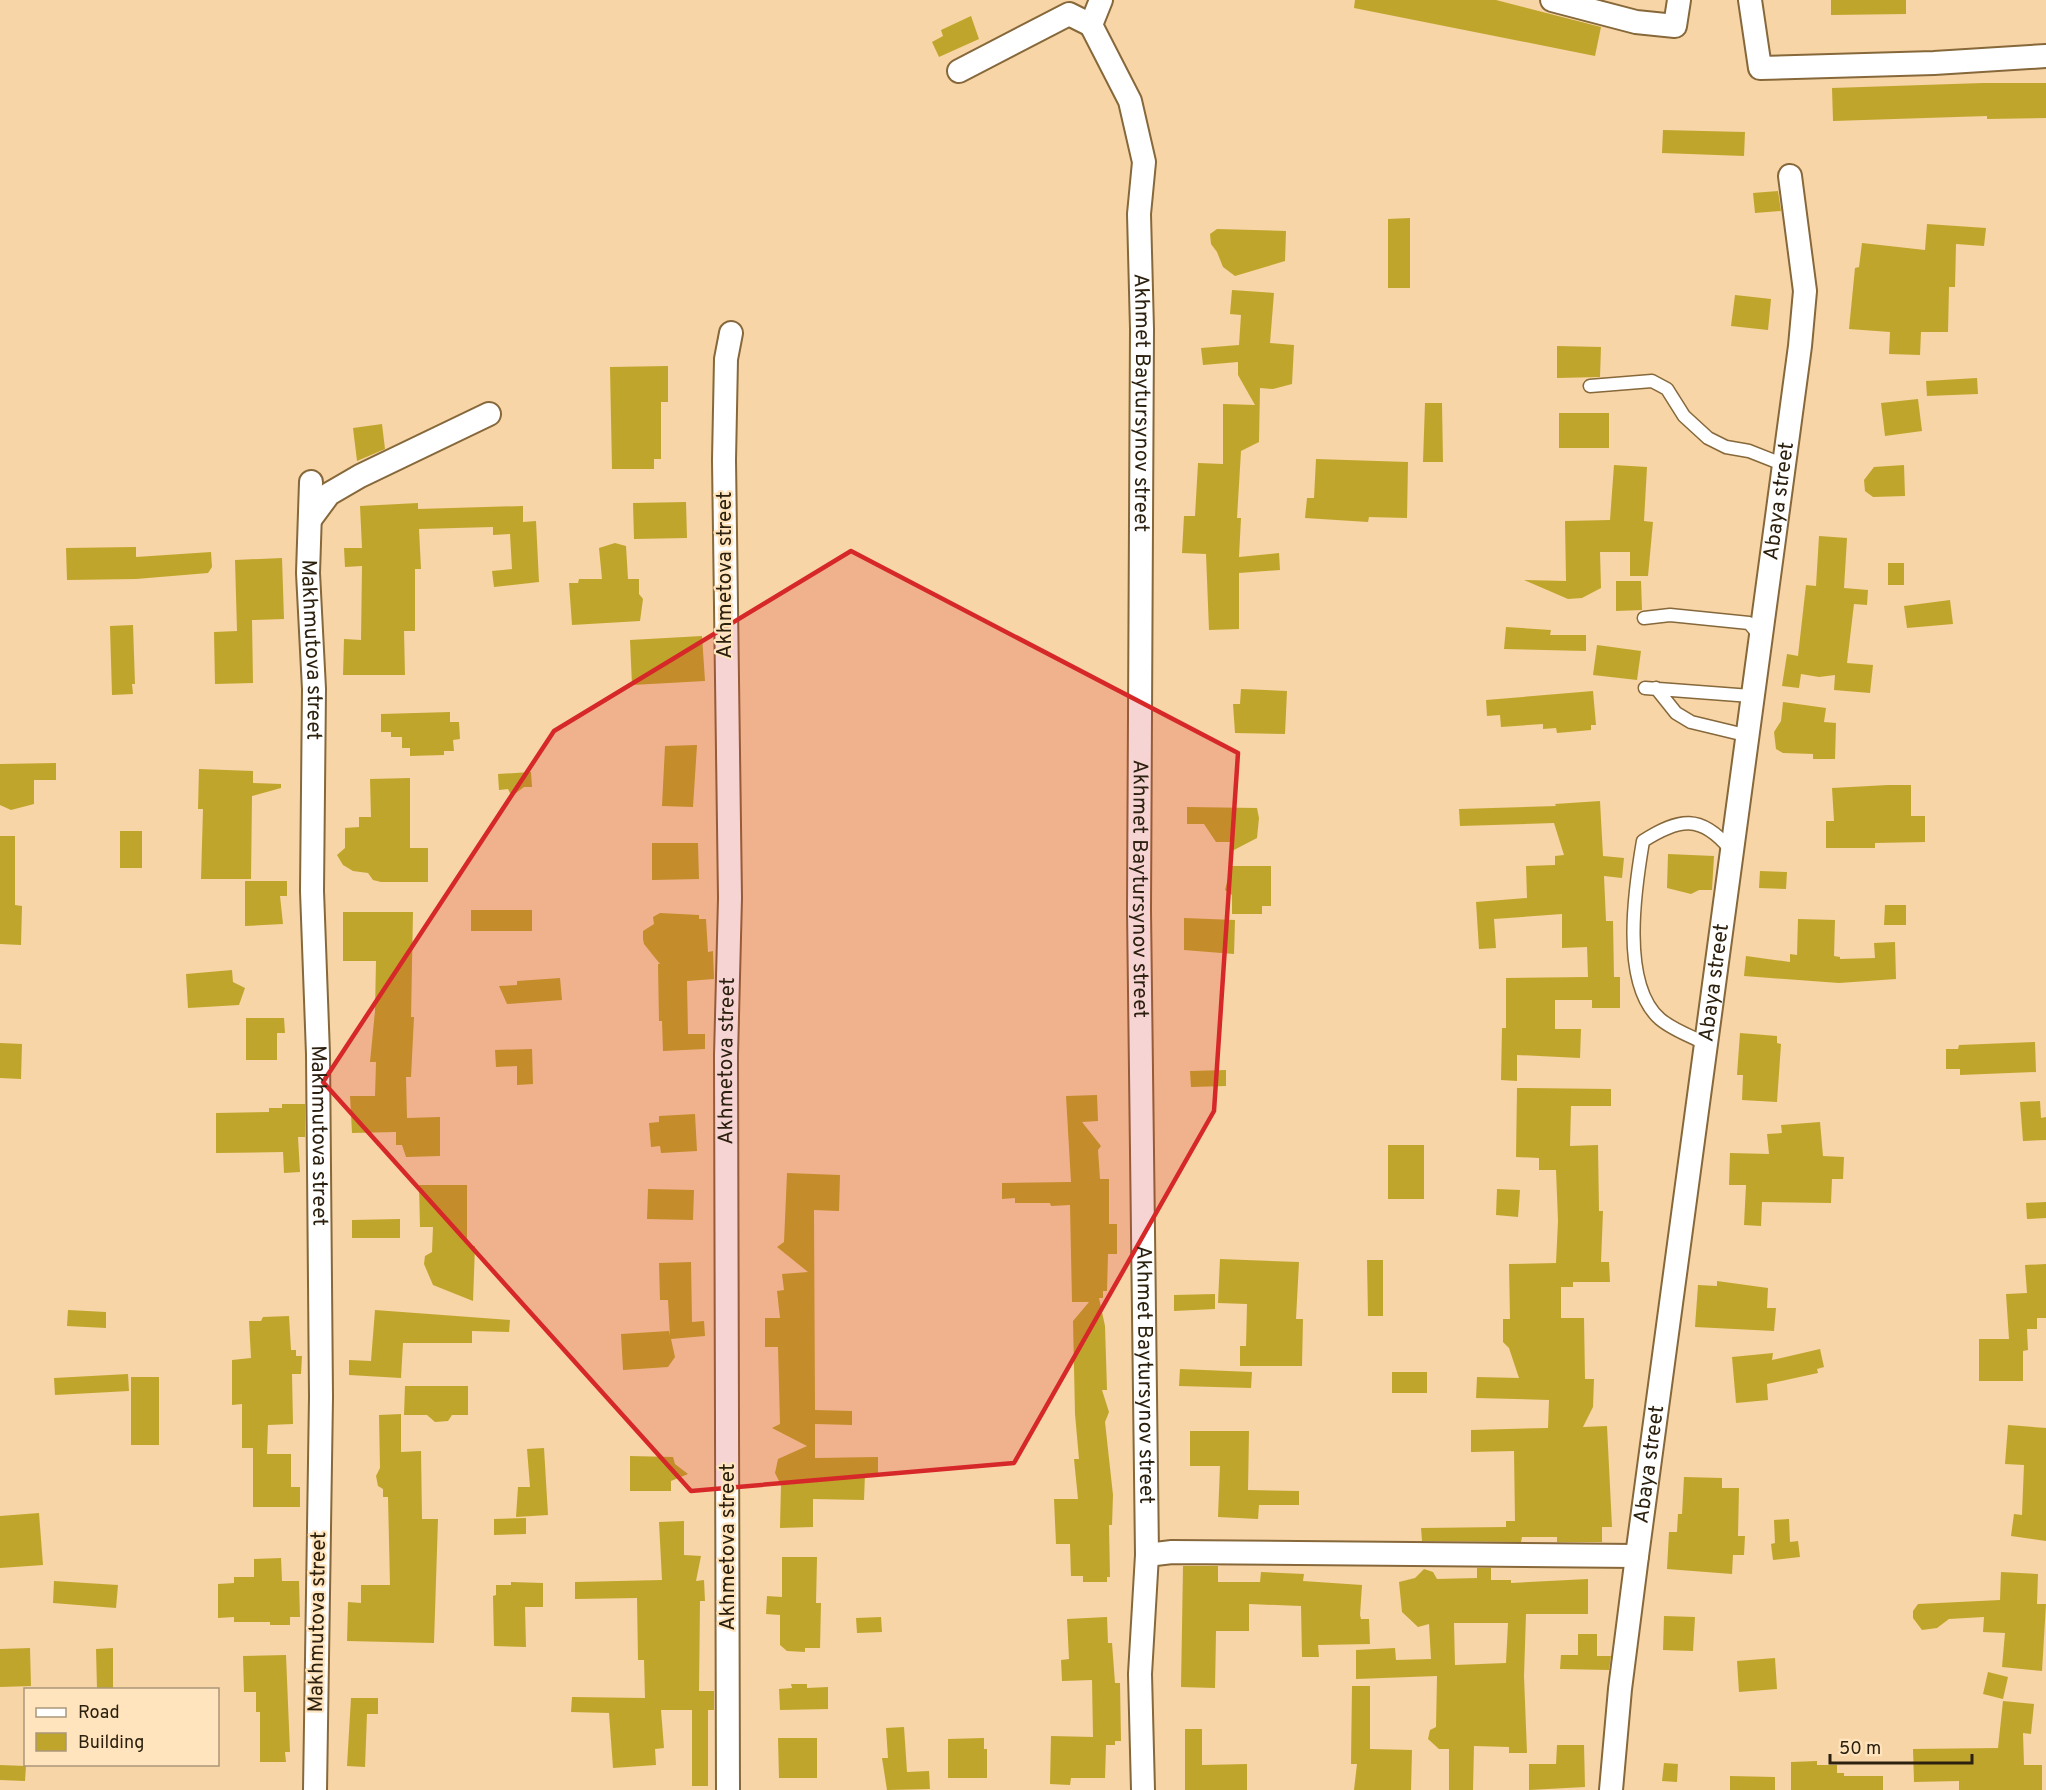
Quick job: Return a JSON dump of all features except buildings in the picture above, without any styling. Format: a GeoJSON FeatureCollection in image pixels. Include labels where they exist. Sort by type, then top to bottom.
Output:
{"type":"FeatureCollection","features":[{"type":"Feature","properties":{"kind":"street"},"geometry":{"type":"LineString","coordinates":[[1091,25],[1101,0]]}},
{"type":"Feature","properties":{"kind":"street"},"geometry":{"type":"LineString","coordinates":[[1552,0],[1636,22],[1675,26],[1679,0]]}},
{"type":"Feature","properties":{"kind":"street"},"geometry":{"type":"LineString","coordinates":[[1750,0],[1760,68],[1934,63],[2046,56]]}},
{"type":"Feature","properties":{"kind":"street"},"geometry":{"type":"LineString","coordinates":[[959,71],[1077,7],[1091,25]]}},
{"type":"Feature","properties":{"kind":"street","name":"Akhmet Baytursynov street"},"geometry":{"type":"LineString","coordinates":[[1091,25],[1130,101],[1143,162],[1139,214],[1142,340],[1139,922],[1147,1555],[1140,1674],[1143,1790]]}},
{"type":"Feature","properties":{"kind":"street","name":"Abaya street"},"geometry":{"type":"LineString","coordinates":[[1611,1790],[1620,1689],[1637,1556],[1685,1210],[1730,849],[1805,291],[1790,176]]}},
{"type":"Feature","properties":{"kind":"street","name":"Akhmetova street"},"geometry":{"type":"LineString","coordinates":[[728,1790],[726,1056],[730,898],[724,460],[726,359],[731,333]]}},
{"type":"Feature","properties":{"kind":"street"},"geometry":{"type":"LineString","coordinates":[[312,517],[329,494],[360,476],[489,414]]}},
{"type":"Feature","properties":{"kind":"street","name":"Makhmutova street"},"geometry":{"type":"LineString","coordinates":[[311,482],[312,517],[308,573],[314,689],[312,891],[318,1054],[321,1397],[315,1790]]}},
{"type":"Feature","properties":{"kind":"street"},"geometry":{"type":"LineString","coordinates":[[1147,1555],[1230,1552],[1637,1556]]}},
{"type":"Feature","properties":{"kind":"lane"},"geometry":{"type":"LineString","coordinates":[[1590,386],[1652,381],[1667,388],[1684,416],[1708,438],[1726,447],[1749,452],[1782,464]]}},
{"type":"Feature","properties":{"kind":"lane"},"geometry":{"type":"LineString","coordinates":[[1644,618],[1670,615],[1749,622],[1760,636]]}},
{"type":"Feature","properties":{"kind":"lane"},"geometry":{"type":"LineString","coordinates":[[1746,735],[1691,722],[1676,713],[1650,688],[1751,696]]}},
{"type":"Feature","properties":{"kind":"lane"},"geometry":{"type":"LineString","coordinates":[[1705,1043],[1679,1032],[1659,1018],[1645,995],[1634,963],[1638,872],[1643,841],[1665,826],[1679,822],[1698,824],[1718,834],[1730,849]]}},
{"type":"Feature","properties":{"kind":"highlighted area"},"geometry":{"type":"Polygon","coordinates":[[[851,551],[1238,753],[1214,1111],[1014,1463],[691,1491],[323,1082],[554,731],[851,551]]]}}]}
